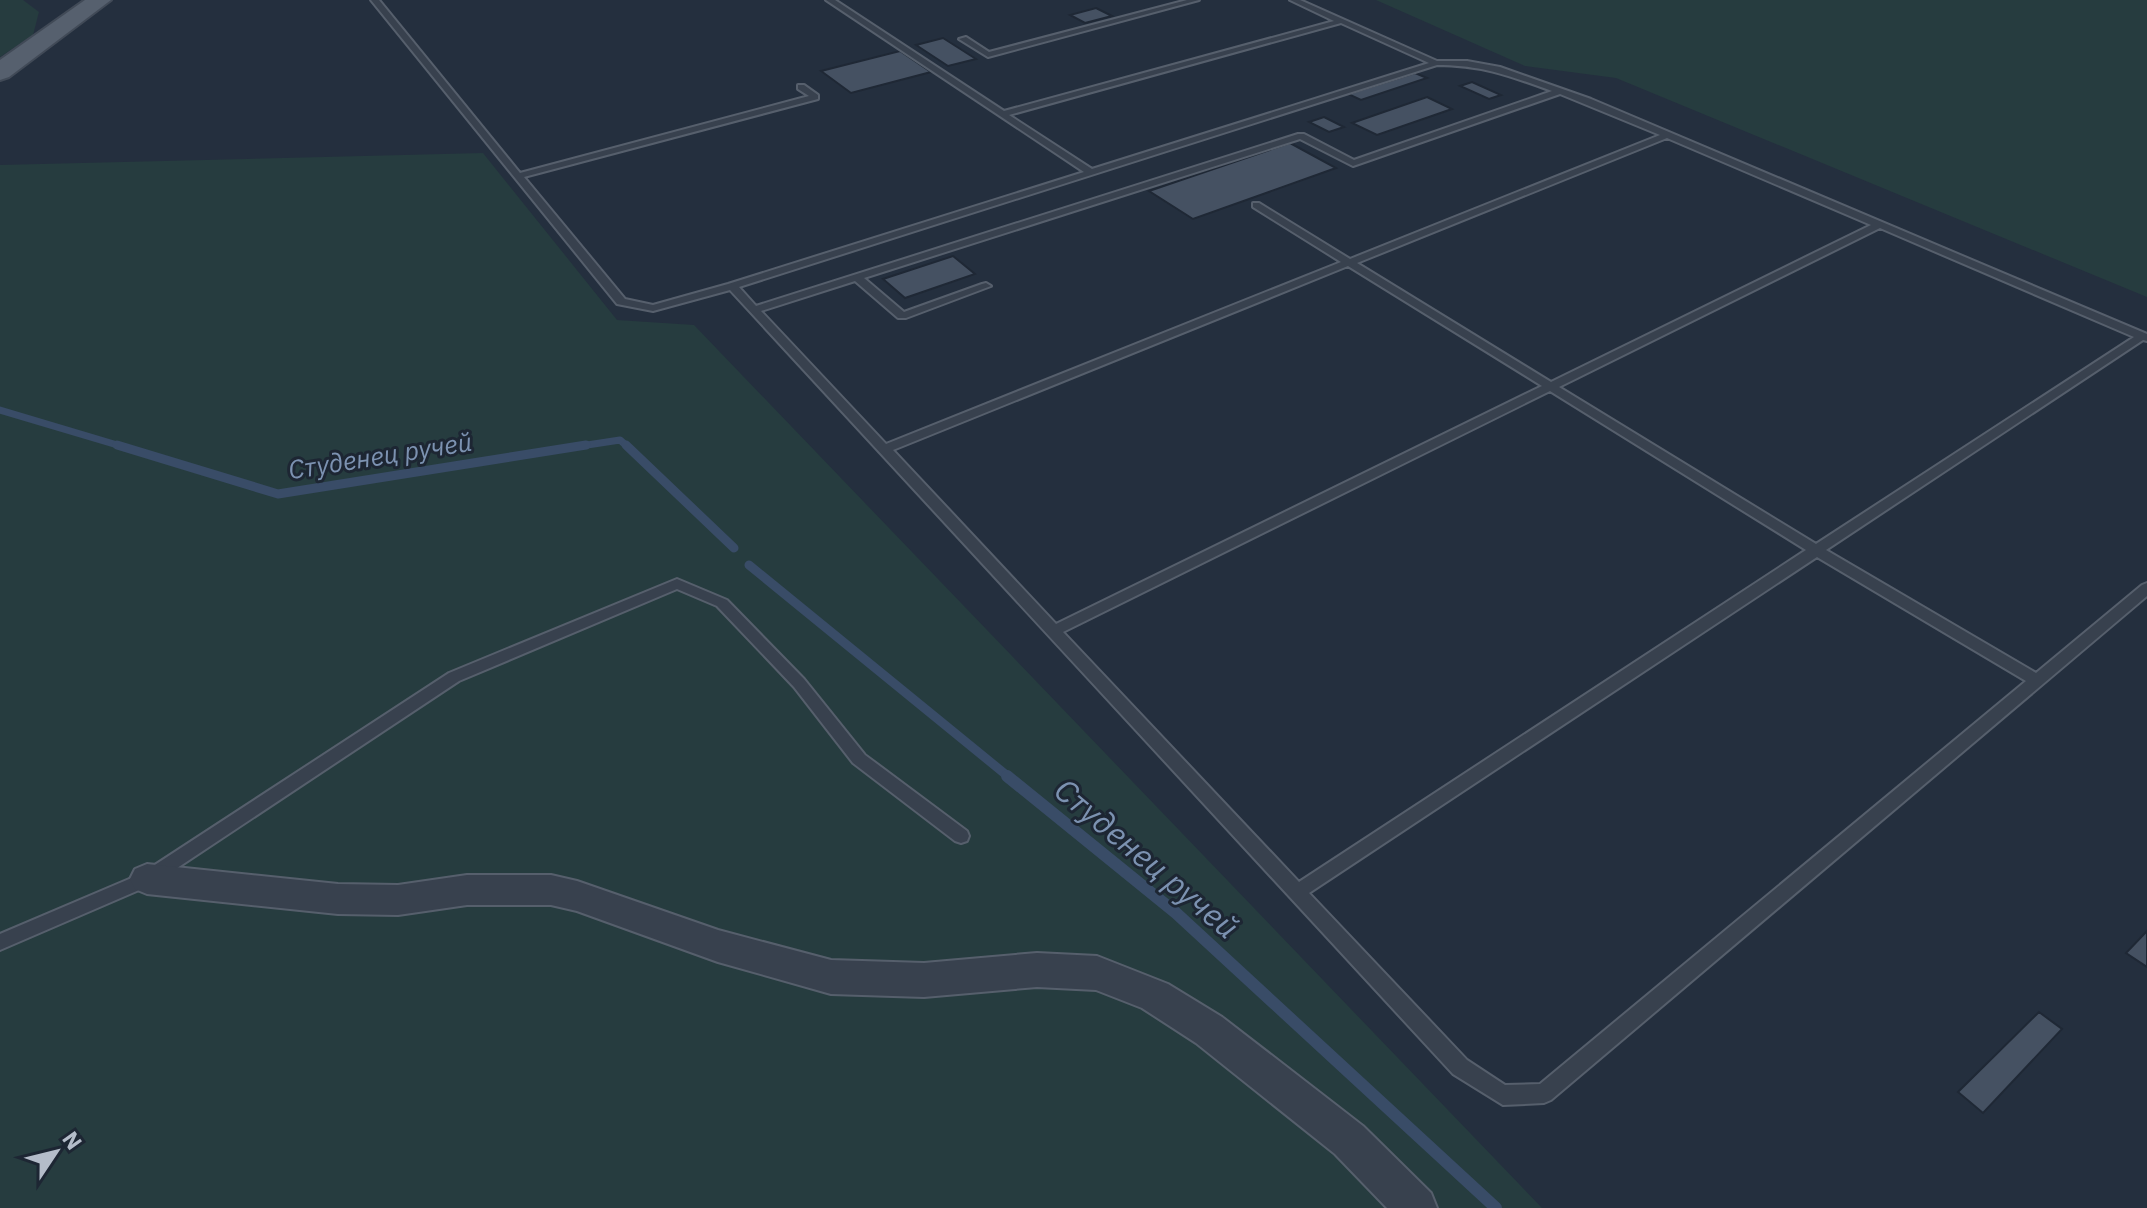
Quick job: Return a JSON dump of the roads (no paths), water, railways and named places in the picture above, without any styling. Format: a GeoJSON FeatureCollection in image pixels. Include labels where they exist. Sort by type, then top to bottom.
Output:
{"type":"FeatureCollection","features":[{"type":"Feature","properties":{"kind":"main road"},"geometry":{"type":"LineString","coordinates":[[0,72],[100,0]]}},
{"type":"Feature","properties":{"kind":"main road"},"geometry":{"type":"LineString","coordinates":[[51,8],[56,18],[53,34]]}},
{"type":"Feature","properties":{"kind":"street"},"geometry":{"type":"LineString","coordinates":[[147,879],[338,899],[398,900],[467,890],[551,890],[577,896],[718,946],[831,977],[924,980],[1037,970],[1097,973],[1155,996],[1209,1030],[1349,1140],[1416,1208]]}},
{"type":"Feature","properties":{"kind":"lane"},"geometry":{"type":"LineString","coordinates":[[375,0],[621,302],[653,308],[732,286],[1436,63],[1467,63],[1497,69],[1561,91],[1669,134],[2144,337]]}},
{"type":"Feature","properties":{"kind":"lane"},"geometry":{"type":"LineString","coordinates":[[830,0],[1089,171]]}},
{"type":"Feature","properties":{"kind":"lane"},"geometry":{"type":"LineString","coordinates":[[963,39],[988,55],[1195,0]]}},
{"type":"Feature","properties":{"kind":"lane"},"geometry":{"type":"LineString","coordinates":[[1294,0],[1436,63]]}},
{"type":"Feature","properties":{"kind":"lane"},"geometry":{"type":"LineString","coordinates":[[1002,114],[1341,21]]}},
{"type":"Feature","properties":{"kind":"lane"},"geometry":{"type":"LineString","coordinates":[[518,176],[815,97],[801,87]]}},
{"type":"Feature","properties":{"kind":"lane"},"geometry":{"type":"LineString","coordinates":[[754,310],[1301,136],[1353,163],[1561,91]]}},
{"type":"Feature","properties":{"kind":"lane"},"geometry":{"type":"LineString","coordinates":[[885,449],[1669,134]]}},
{"type":"Feature","properties":{"kind":"lane"},"geometry":{"type":"LineString","coordinates":[[1256,205],[1547,387],[2036,680]]}},
{"type":"Feature","properties":{"kind":"lane"},"geometry":{"type":"LineString","coordinates":[[1055,630],[1881,224]]}},
{"type":"Feature","properties":{"kind":"lane"},"geometry":{"type":"LineString","coordinates":[[856,277],[902,316],[986,286]]}},
{"type":"Feature","properties":{"kind":"lane"},"geometry":{"type":"LineString","coordinates":[[732,286],[1460,1067],[1503,1095],[1544,1093],[2147,588]]}},
{"type":"Feature","properties":{"kind":"lane"},"geometry":{"type":"LineString","coordinates":[[1297,892],[2144,337]]}},
{"type":"Feature","properties":{"kind":"lane"},"geometry":{"type":"LineString","coordinates":[[0,942],[147,879],[454,677],[677,584],[722,603],[799,683],[859,759],[961,836]]}},
{"type":"Feature","properties":{"kind":"waterway","name":"Студенец ручей"},"geometry":{"type":"LineString","coordinates":[[0,410],[124,447]]}},
{"type":"Feature","properties":{"kind":"waterway","name":"Студенец ручей"},"geometry":{"type":"LineString","coordinates":[[574,447],[620,440],[628,447]]}},
{"type":"Feature","properties":{"kind":"waterway","name":"Студенец ручей"},"geometry":{"type":"LineString","coordinates":[[117,445],[278,494],[586,445]]}},
{"type":"Feature","properties":{"kind":"waterway","name":"Студенец ручей"},"geometry":{"type":"LineString","coordinates":[[626,445],[734,548]]}},
{"type":"Feature","properties":{"kind":"waterway","name":"Студенец ручей"},"geometry":{"type":"LineString","coordinates":[[749,565],[1010,778]]}},
{"type":"Feature","properties":{"kind":"waterway","name":"Студенец ручей"},"geometry":{"type":"LineString","coordinates":[[1007,776],[1176,913],[1496,1208]]}}]}
